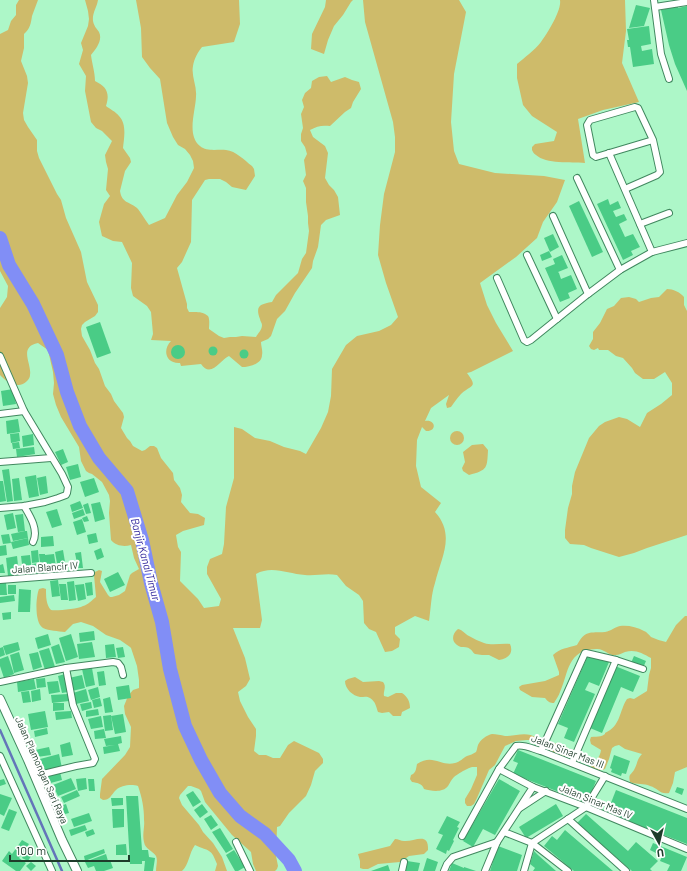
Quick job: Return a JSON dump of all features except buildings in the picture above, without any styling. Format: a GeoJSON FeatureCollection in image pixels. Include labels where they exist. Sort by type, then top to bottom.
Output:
{"type":"FeatureCollection","features":[{"type":"Feature","properties":{"kind":"street"},"geometry":{"type":"LineString","coordinates":[[654,0],[661,54],[669,78]]}},
{"type":"Feature","properties":{"kind":"street"},"geometry":{"type":"LineString","coordinates":[[655,7],[687,2]]}},
{"type":"Feature","properties":{"kind":"street"},"geometry":{"type":"LineString","coordinates":[[625,189],[657,175],[660,172],[653,140],[638,108],[636,107],[590,120],[587,125],[593,155],[596,157],[653,140]]}},
{"type":"Feature","properties":{"kind":"street"},"geometry":{"type":"LineString","coordinates":[[609,153],[652,252]]}},
{"type":"Feature","properties":{"kind":"street"},"geometry":{"type":"LineString","coordinates":[[577,178],[620,270]]}},
{"type":"Feature","properties":{"kind":"street"},"geometry":{"type":"LineString","coordinates":[[640,224],[669,213]]}},
{"type":"Feature","properties":{"kind":"street"},"geometry":{"type":"LineString","coordinates":[[553,216],[588,294]]}},
{"type":"Feature","properties":{"kind":"street"},"geometry":{"type":"LineString","coordinates":[[497,278],[527,342],[620,270],[652,252],[687,243]]}},
{"type":"Feature","properties":{"kind":"street"},"geometry":{"type":"LineString","coordinates":[[527,255],[557,319]]}},
{"type":"Feature","properties":{"kind":"street"},"geometry":{"type":"LineString","coordinates":[[0,356],[24,411],[62,474],[68,487],[67,493],[64,496],[24,506],[0,508]]}},
{"type":"Feature","properties":{"kind":"street"},"geometry":{"type":"LineString","coordinates":[[0,414],[24,411]]}},
{"type":"Feature","properties":{"kind":"street"},"geometry":{"type":"LineString","coordinates":[[0,462],[51,458]]}},
{"type":"Feature","properties":{"kind":"street"},"geometry":{"type":"LineString","coordinates":[[24,506],[32,518],[35,536],[33,542]]}},
{"type":"Feature","properties":{"kind":"street","name":"Jalan Blancir IV"},"geometry":{"type":"LineString","coordinates":[[0,580],[91,573]]}},
{"type":"Feature","properties":{"kind":"street"},"geometry":{"type":"LineString","coordinates":[[541,751],[584,653],[616,660],[643,669]]}},
{"type":"Feature","properties":{"kind":"street"},"geometry":{"type":"LineString","coordinates":[[572,764],[616,660]]}},
{"type":"Feature","properties":{"kind":"street"},"geometry":{"type":"LineString","coordinates":[[0,682],[66,668],[112,662],[118,663],[123,675]]}},
{"type":"Feature","properties":{"kind":"street"},"geometry":{"type":"LineString","coordinates":[[35,776],[93,763],[95,759],[73,705],[66,668]]}},
{"type":"Feature","properties":{"kind":"street","name":"Jalan Plamongan Sari Raya"},"geometry":{"type":"LineString","coordinates":[[0,699],[77,871]]}},
{"type":"Feature","properties":{"kind":"street","name":"Jalan Sinar Mas III"},"geometry":{"type":"LineString","coordinates":[[462,836],[499,769],[516,746],[522,745],[541,751],[687,809]]}},
{"type":"Feature","properties":{"kind":"street"},"geometry":{"type":"LineString","coordinates":[[0,756],[52,871]]}},
{"type":"Feature","properties":{"kind":"street","name":"Jalan Sinar Mas IV"},"geometry":{"type":"LineString","coordinates":[[499,769],[533,787],[586,807],[687,849]]}},
{"type":"Feature","properties":{"kind":"street"},"geometry":{"type":"LineString","coordinates":[[524,871],[532,843],[586,807],[605,776]]}},
{"type":"Feature","properties":{"kind":"street"},"geometry":{"type":"LineString","coordinates":[[485,871],[497,842],[533,787]]}},
{"type":"Feature","properties":{"kind":"street"},"geometry":{"type":"LineString","coordinates":[[518,809],[546,791]]}},
{"type":"Feature","properties":{"kind":"street"},"geometry":{"type":"LineString","coordinates":[[568,819],[626,871]]}},
{"type":"Feature","properties":{"kind":"street"},"geometry":{"type":"LineString","coordinates":[[504,832],[532,843],[568,871]]}},
{"type":"Feature","properties":{"kind":"street"},"geometry":{"type":"LineString","coordinates":[[236,842],[250,871]]}},
{"type":"Feature","properties":{"kind":"street"},"geometry":{"type":"LineString","coordinates":[[444,871],[446,864],[453,858],[497,842]]}},
{"type":"Feature","properties":{"kind":"street"},"geometry":{"type":"LineString","coordinates":[[402,871],[404,862]]}},
{"type":"Feature","properties":{"kind":"shaded area"},"geometry":{"type":"Polygon","coordinates":[[[19,0],[38,0],[30,26],[24,34],[24,48],[21,61],[28,83],[23,113],[24,120],[37,140],[37,151],[39,158],[61,200],[66,218],[81,252],[87,282],[98,305],[98,312],[95,316],[82,325],[82,336],[99,369],[105,386],[123,413],[124,417],[121,428],[127,438],[133,446],[142,451],[150,446],[157,448],[161,458],[173,473],[174,480],[180,488],[182,495],[181,502],[190,513],[198,514],[205,518],[204,525],[183,531],[176,535],[178,547],[181,552],[180,581],[198,599],[204,608],[219,606],[221,599],[207,574],[207,567],[210,559],[222,554],[224,544],[226,507],[234,478],[234,427],[242,429],[255,438],[270,441],[306,454],[321,428],[328,412],[331,396],[332,369],[346,345],[357,336],[379,331],[391,325],[398,317],[378,255],[384,194],[395,152],[395,137],[393,122],[365,22],[363,0],[459,0],[466,12],[454,74],[451,122],[454,151],[459,164],[495,173],[544,176],[565,180],[557,202],[543,222],[537,238],[516,257],[480,283],[487,305],[513,351],[467,373],[473,384],[461,394],[451,407],[447,408],[446,404],[449,395],[431,408],[425,421],[431,422],[434,426],[430,431],[426,431],[422,427],[417,440],[416,466],[421,487],[441,503],[435,512],[445,529],[446,538],[443,556],[433,592],[429,621],[415,616],[395,627],[395,634],[400,639],[399,647],[392,651],[385,652],[376,632],[369,629],[364,623],[363,601],[359,595],[346,586],[337,575],[305,575],[268,570],[256,574],[262,620],[260,628],[233,628],[245,658],[250,679],[246,686],[238,692],[240,701],[256,729],[254,751],[259,755],[280,758],[288,745],[294,741],[319,753],[323,759],[323,763],[315,771],[306,796],[289,813],[280,826],[277,827],[276,856],[278,866],[275,871],[256,871],[251,852],[232,835],[205,802],[201,791],[188,786],[179,798],[182,805],[213,843],[222,857],[227,871],[215,871],[217,864],[213,855],[207,850],[195,845],[186,866],[182,871],[156,871],[157,858],[144,842],[144,811],[138,786],[124,786],[118,788],[107,799],[103,800],[100,798],[102,779],[125,755],[130,747],[131,727],[125,714],[124,706],[128,696],[133,690],[139,688],[137,666],[131,648],[120,640],[106,635],[93,626],[81,622],[73,624],[65,632],[43,628],[38,621],[37,597],[39,589],[46,589],[47,603],[51,610],[77,608],[87,605],[96,597],[95,572],[99,570],[102,571],[100,582],[108,595],[112,597],[125,591],[130,575],[139,569],[134,558],[131,545],[120,546],[111,540],[109,495],[102,482],[86,471],[81,461],[79,447],[61,417],[53,394],[53,372],[48,350],[38,343],[29,348],[27,356],[30,376],[24,384],[13,384],[0,375],[0,308],[7,297],[8,286],[0,271],[0,34],[8,30],[11,21],[16,15],[16,5],[19,0]]]}},
{"type":"Feature","properties":{"kind":"shaded area"},"geometry":{"type":"Polygon","coordinates":[[[85,0],[98,0],[93,15],[93,21],[99,32],[100,41],[91,55],[95,81],[105,88],[108,97],[106,106],[122,119],[124,131],[123,148],[131,162],[125,171],[120,191],[121,195],[124,200],[138,209],[149,225],[165,218],[194,168],[190,155],[185,149],[178,145],[167,123],[160,79],[142,57],[141,28],[136,0],[239,0],[240,24],[234,42],[202,47],[194,61],[193,74],[196,88],[196,102],[193,122],[193,136],[203,148],[209,150],[226,150],[240,156],[252,166],[255,176],[246,190],[232,187],[220,179],[205,180],[192,200],[191,242],[182,262],[177,268],[189,312],[206,314],[209,319],[209,329],[224,338],[242,336],[256,337],[262,327],[258,308],[264,304],[272,302],[276,295],[298,273],[302,259],[306,253],[309,231],[306,188],[303,181],[306,175],[304,160],[307,154],[301,141],[303,128],[301,114],[304,107],[302,100],[305,93],[311,88],[312,81],[319,77],[327,76],[331,82],[345,77],[359,82],[361,89],[351,108],[330,126],[320,126],[310,130],[313,137],[325,146],[328,153],[325,178],[338,197],[340,215],[326,220],[321,225],[318,247],[312,268],[285,311],[277,319],[271,336],[261,342],[262,352],[258,363],[242,367],[229,356],[216,367],[208,370],[201,364],[181,366],[180,363],[171,361],[167,356],[167,348],[171,341],[151,340],[153,334],[151,312],[147,306],[133,296],[131,288],[132,263],[122,242],[113,241],[102,236],[99,222],[104,204],[110,196],[106,190],[108,169],[105,155],[112,141],[91,122],[85,91],[86,76],[79,64],[83,50],[81,43],[88,26],[89,19],[85,0]]]}},
{"type":"Feature","properties":{"kind":"shaded area"},"geometry":{"type":"Polygon","coordinates":[[[326,0],[353,0],[334,26],[324,54],[311,49],[312,34],[325,7],[326,0]]]}},
{"type":"Feature","properties":{"kind":"shaded area"},"geometry":{"type":"Polygon","coordinates":[[[560,0],[625,0],[626,31],[622,63],[639,102],[603,110],[578,119],[585,163],[546,160],[534,154],[532,147],[535,144],[554,141],[557,132],[532,116],[523,105],[517,78],[517,64],[544,38],[559,10],[560,0]]]}},
{"type":"Feature","properties":{"kind":"shaded area"},"geometry":{"type":"Polygon","coordinates":[[[667,289],[676,291],[684,297],[684,305],[687,311],[687,535],[619,557],[584,545],[570,544],[565,538],[568,508],[572,494],[575,472],[589,438],[599,426],[619,417],[627,419],[640,427],[647,413],[672,395],[672,383],[665,372],[654,379],[643,379],[635,373],[623,358],[616,356],[608,350],[599,350],[598,348],[594,350],[591,349],[589,346],[593,339],[593,332],[600,323],[607,309],[614,306],[621,298],[629,297],[636,299],[639,302],[659,297],[667,289]]]}},
{"type":"Feature","properties":{"kind":"shaded area"},"geometry":{"type":"Polygon","coordinates":[[[454,431],[460,431],[464,435],[464,441],[460,445],[454,445],[450,441],[450,435],[454,431]]]}},
{"type":"Feature","properties":{"kind":"shaded area"},"geometry":{"type":"Polygon","coordinates":[[[483,444],[488,450],[487,465],[480,472],[469,475],[463,471],[462,468],[465,462],[463,452],[472,445],[483,444]]]}},
{"type":"Feature","properties":{"kind":"shaded area"},"geometry":{"type":"Polygon","coordinates":[[[685,616],[687,616],[687,767],[675,772],[669,793],[663,793],[648,785],[630,782],[630,776],[642,754],[625,749],[619,745],[612,748],[605,769],[598,770],[591,767],[591,764],[597,760],[601,750],[591,744],[591,737],[602,736],[610,730],[617,722],[627,699],[634,699],[647,691],[651,668],[651,658],[635,651],[613,655],[599,649],[586,650],[579,653],[570,663],[560,693],[554,703],[549,702],[545,698],[532,697],[520,690],[519,687],[522,685],[545,681],[559,675],[553,655],[561,650],[577,645],[588,633],[605,632],[620,626],[626,626],[638,628],[646,632],[651,637],[666,642],[676,625],[685,616]]]}},
{"type":"Feature","properties":{"kind":"shaded area"},"geometry":{"type":"Polygon","coordinates":[[[458,629],[484,643],[510,644],[511,653],[507,657],[499,660],[489,655],[475,654],[469,648],[461,647],[455,643],[453,636],[458,629]]]}},
{"type":"Feature","properties":{"kind":"shaded area"},"geometry":{"type":"Polygon","coordinates":[[[355,677],[363,682],[383,682],[385,686],[384,696],[388,697],[396,693],[402,693],[406,696],[410,704],[410,708],[402,712],[401,716],[393,716],[389,712],[378,712],[375,703],[370,698],[352,694],[348,689],[345,681],[355,677]]]}},
{"type":"Feature","properties":{"kind":"shaded area"},"geometry":{"type":"Polygon","coordinates":[[[492,734],[505,736],[525,734],[537,738],[534,740],[516,741],[505,746],[495,765],[489,770],[474,804],[471,806],[467,806],[465,799],[477,775],[477,767],[469,768],[460,773],[451,780],[446,788],[440,791],[424,789],[421,784],[412,782],[410,779],[411,775],[416,771],[417,764],[428,760],[450,764],[460,761],[476,752],[480,741],[492,734]]]}},
{"type":"Feature","properties":{"kind":"shaded area"},"geometry":{"type":"Polygon","coordinates":[[[554,743],[568,748],[564,759],[549,753],[554,743]]]}},
{"type":"Feature","properties":{"kind":"shaded area"},"geometry":{"type":"Polygon","coordinates":[[[395,839],[408,841],[423,839],[428,844],[428,850],[424,854],[409,856],[400,862],[378,864],[368,869],[360,868],[358,854],[390,846],[395,839]]]}},
{"type":"Feature","properties":{"kind":"waterway","name":"Banjir Kanal Timur"},"geometry":{"type":"LineString","coordinates":[[0,238],[9,265],[33,304],[57,355],[67,392],[80,426],[99,458],[127,491],[142,540],[151,583],[162,622],[170,669],[185,726],[201,760],[220,793],[240,816],[265,834],[289,860],[295,871]]}},
{"type":"Feature","properties":{"kind":"waterway"},"geometry":{"type":"LineString","coordinates":[[0,730],[62,871]]}}]}
